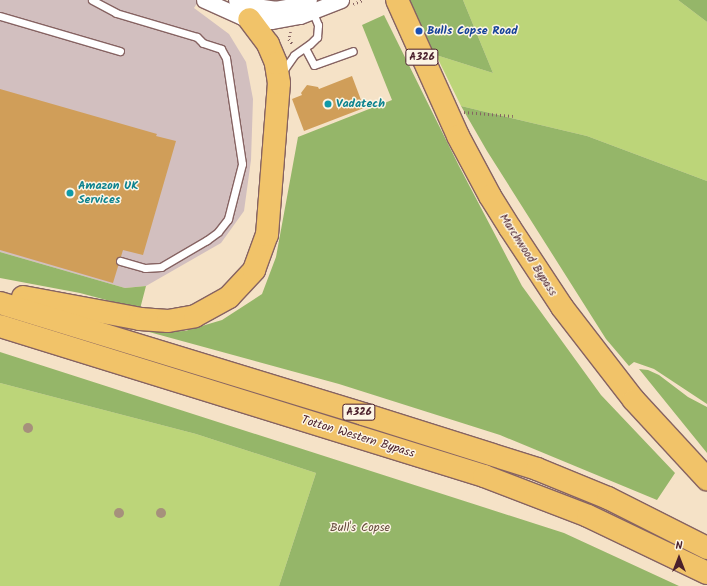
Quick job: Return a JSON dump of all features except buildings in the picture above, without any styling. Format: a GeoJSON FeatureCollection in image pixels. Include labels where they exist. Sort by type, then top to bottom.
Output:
{"type":"FeatureCollection","features":[{"type":"Feature","properties":{"kind":"main road","name":"Marchwood Bypass"},"geometry":{"type":"LineString","coordinates":[[397,0],[448,114],[490,196],[562,307],[634,400],[707,479]]}},
{"type":"Feature","properties":{"kind":"main road"},"geometry":{"type":"LineString","coordinates":[[0,293],[140,319],[168,321],[195,316],[229,297],[254,270],[267,235],[279,83],[276,63],[268,44],[249,19]]}},
{"type":"Feature","properties":{"kind":"main road","name":"Totton Western Bypass"},"geometry":{"type":"LineString","coordinates":[[0,303],[537,469],[608,498],[707,548]]}},
{"type":"Feature","properties":{"kind":"main road","name":"Totton Western Bypass"},"geometry":{"type":"LineString","coordinates":[[0,326],[484,476],[588,516],[707,573]]}},
{"type":"Feature","properties":{"kind":"street"},"geometry":{"type":"LineString","coordinates":[[204,0],[234,14],[249,19],[280,20],[310,4]]}},
{"type":"Feature","properties":{"kind":"street"},"geometry":{"type":"LineString","coordinates":[[236,0],[248,5],[275,9],[341,0]]}},
{"type":"Feature","properties":{"kind":"lane"},"geometry":{"type":"LineString","coordinates":[[92,0],[116,13],[197,37],[204,43],[221,49],[226,58],[242,164],[228,219],[218,232],[161,267],[145,268],[120,261]]}},
{"type":"Feature","properties":{"kind":"lane"},"geometry":{"type":"LineString","coordinates":[[279,83],[288,62],[298,52],[315,40],[318,32],[318,25],[310,4]]}},
{"type":"Feature","properties":{"kind":"lane"},"geometry":{"type":"LineString","coordinates":[[0,16],[120,51]]}},
{"type":"Feature","properties":{"kind":"lane"},"geometry":{"type":"LineString","coordinates":[[305,48],[314,66],[353,51]]}},
{"type":"Feature","properties":{"kind":"path"},"geometry":{"type":"LineString","coordinates":[[290,27],[289,39],[298,52]]}},
{"type":"Feature","properties":{"kind":"path"},"geometry":{"type":"LineString","coordinates":[[448,114],[470,111],[513,116]]}},
{"type":"Feature","properties":{"kind":"shaded area"},"geometry":{"type":"Polygon","coordinates":[[[0,0],[199,0],[194,8],[229,34],[246,62],[253,99],[251,160],[244,211],[221,243],[146,286],[125,288],[0,252],[0,0]]]}},
{"type":"Feature","properties":{"kind":"green space"},"geometry":{"type":"Polygon","coordinates":[[[410,0],[463,0],[493,73],[436,55],[424,37],[410,0]]]}},
{"type":"Feature","properties":{"kind":"green space"},"geometry":{"type":"Polygon","coordinates":[[[463,0],[678,0],[707,22],[707,181],[587,136],[461,106],[436,55],[493,73],[463,0]]]}},
{"type":"Feature","properties":{"kind":"green space"},"geometry":{"type":"Polygon","coordinates":[[[678,0],[707,0],[707,22],[678,0]]]}},
{"type":"Feature","properties":{"kind":"green space"},"geometry":{"type":"Polygon","coordinates":[[[384,15],[459,166],[522,286],[601,395],[675,473],[657,500],[500,435],[339,384],[149,332],[185,331],[222,320],[262,294],[276,257],[298,137],[392,100],[362,25],[384,15]]]}},
{"type":"Feature","properties":{"kind":"green space"},"geometry":{"type":"Polygon","coordinates":[[[461,106],[587,136],[707,181],[707,404],[654,369],[634,362],[629,366],[606,339],[487,151],[461,106]]]}},
{"type":"Feature","properties":{"kind":"green space"},"geometry":{"type":"Polygon","coordinates":[[[0,252],[125,288],[146,286],[140,309],[80,293],[0,278],[0,252]]]}},
{"type":"Feature","properties":{"kind":"green space","name":"Bull's Copse"},"geometry":{"type":"Polygon","coordinates":[[[0,352],[564,533],[679,586],[279,586],[316,473],[196,434],[0,383],[0,352]]]}},
{"type":"Feature","properties":{"kind":"green space"},"geometry":{"type":"Polygon","coordinates":[[[639,369],[648,370],[659,375],[688,397],[707,407],[707,453],[639,369]]]}},
{"type":"Feature","properties":{"kind":"green space"},"geometry":{"type":"Polygon","coordinates":[[[0,383],[196,434],[316,473],[279,586],[0,586],[0,383]]]}},
{"type":"Feature","properties":{"kind":"place","name":"Bulls Copse Road"},"geometry":{"type":"Point","coordinates":[419,31]}},
{"type":"Feature","properties":{"kind":"place","name":"Vadatech"},"geometry":{"type":"Point","coordinates":[328,104]}},
{"type":"Feature","properties":{"kind":"place","name":"Amazon UK Services"},"geometry":{"type":"Point","coordinates":[70,193]}}]}
